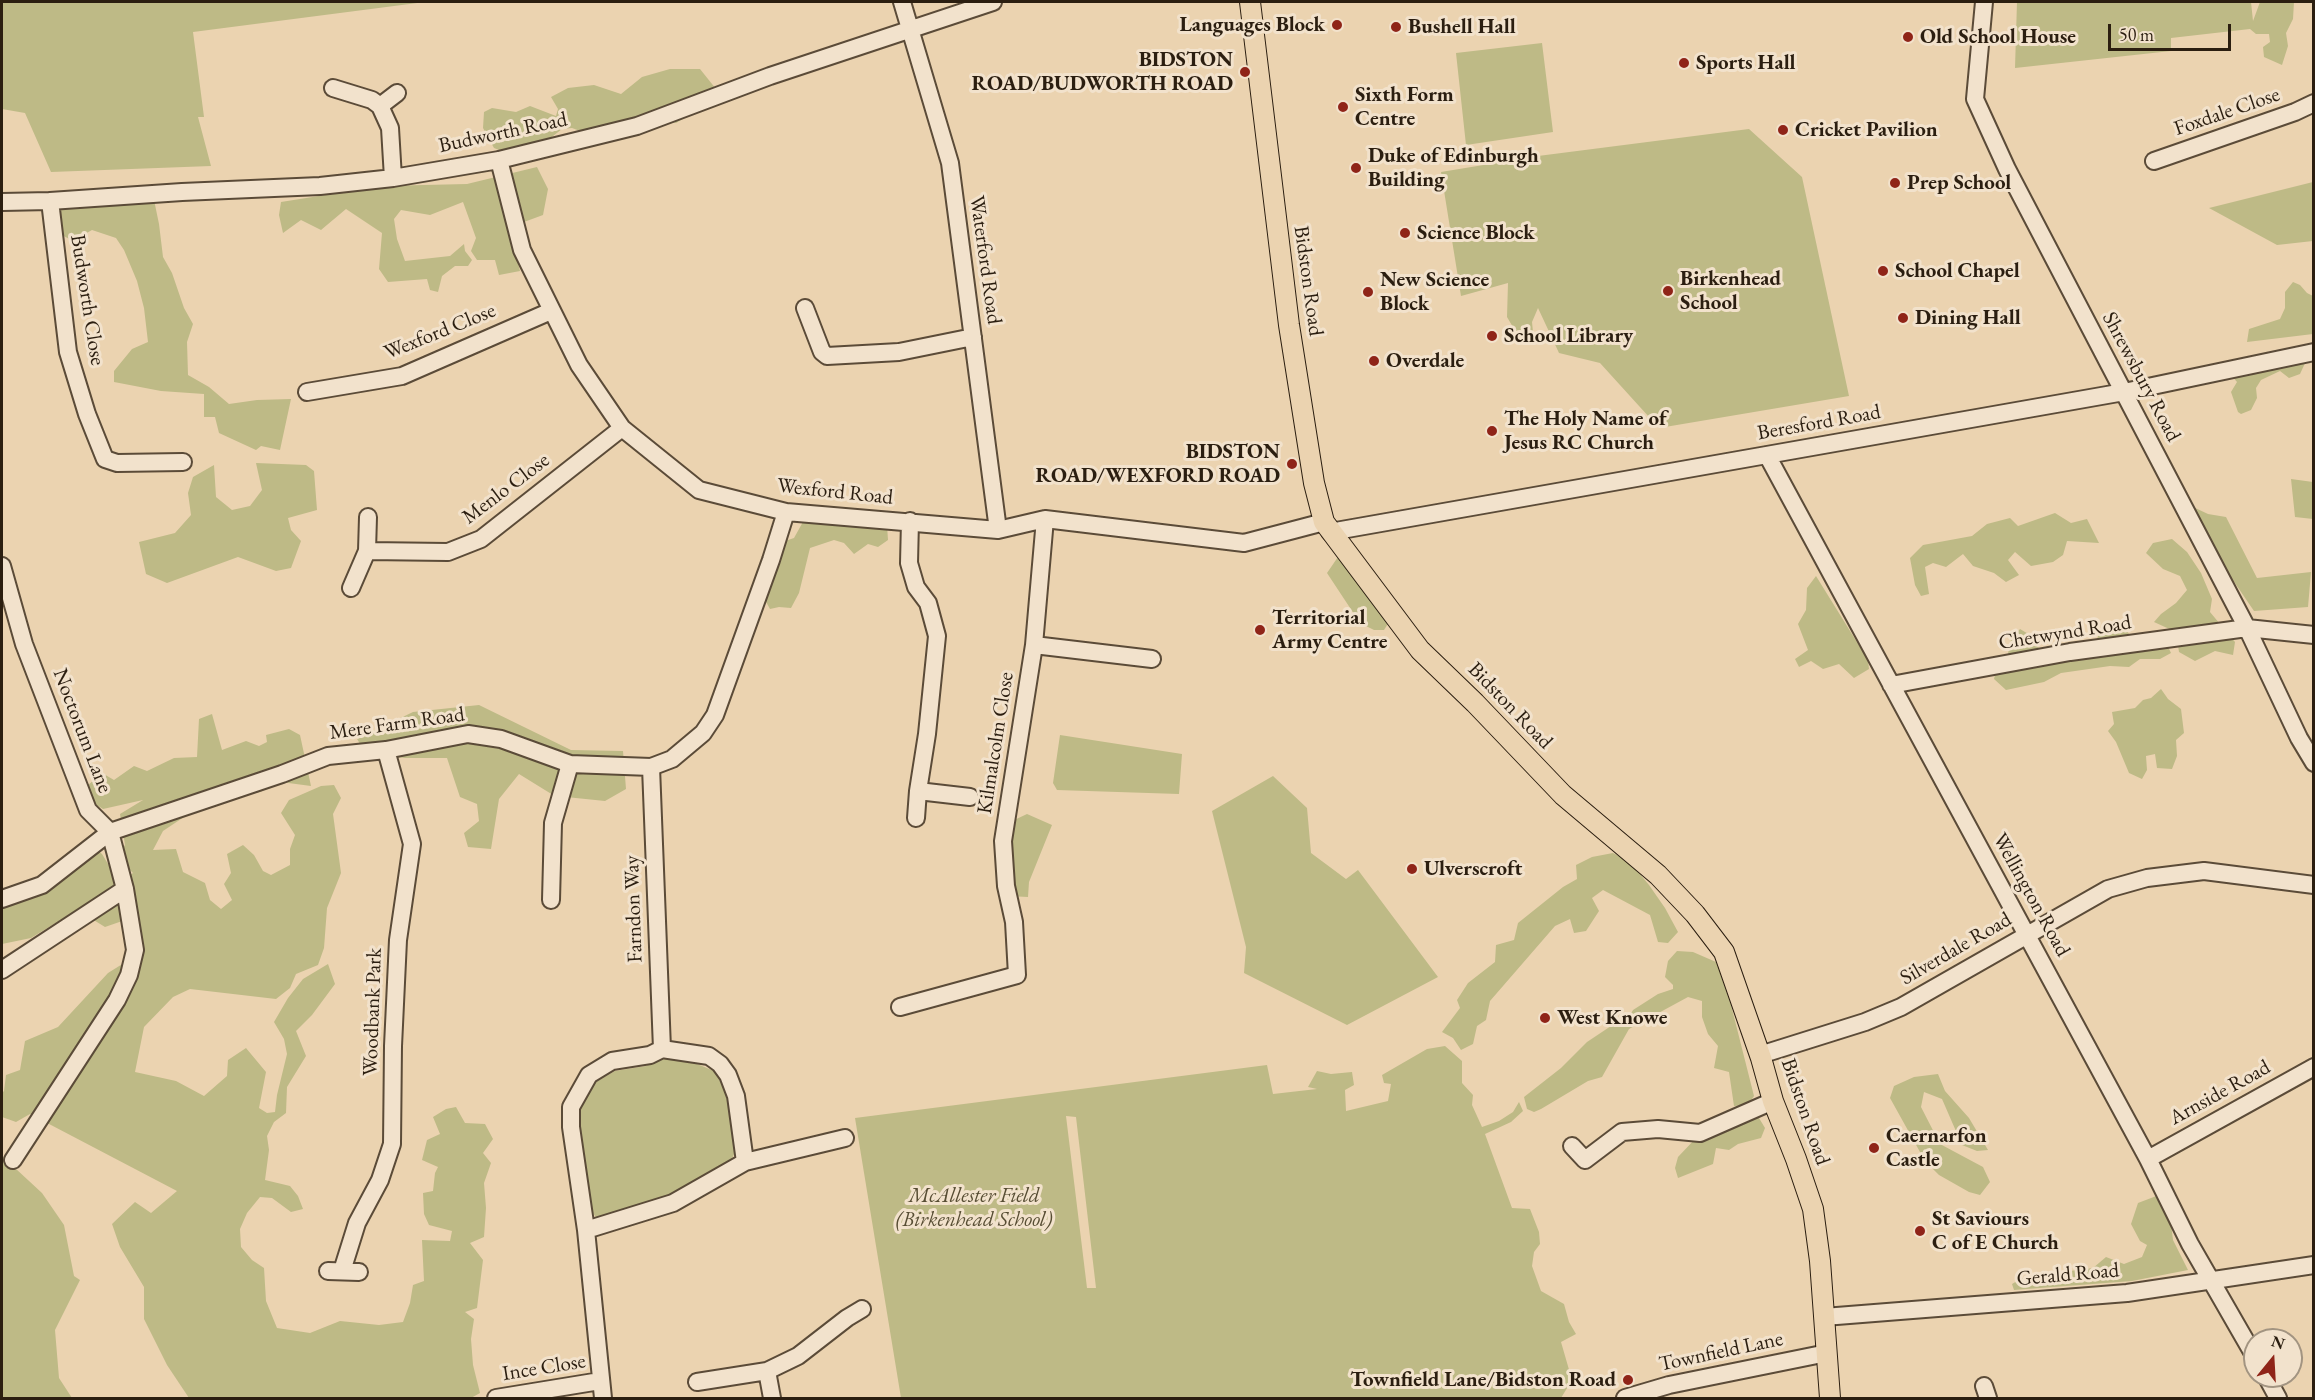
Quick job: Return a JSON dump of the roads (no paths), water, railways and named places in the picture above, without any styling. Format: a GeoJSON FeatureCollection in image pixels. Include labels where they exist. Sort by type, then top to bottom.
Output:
{"type":"FeatureCollection","features":[{"type":"Feature","properties":{"kind":"main road","name":"Bidston Road"},"geometry":{"type":"LineString","coordinates":[[1250,2],[1289,325],[1314,483],[1327,527],[1420,650],[1468,695],[1563,795],[1658,875],[1695,914],[1724,952],[1760,1055],[1773,1101],[1813,1209],[1820,1261],[1830,1398]]}},
{"type":"Feature","properties":{"kind":"street","name":"Waterford Road"},"geometry":{"type":"LineString","coordinates":[[902,2],[950,163],[998,530]]}},
{"type":"Feature","properties":{"kind":"street","name":"Budworth Road"},"geometry":{"type":"LineString","coordinates":[[2,202],[320,186],[393,178],[499,160],[637,126],[761,80],[993,2]]}},
{"type":"Feature","properties":{"kind":"street","name":"Shrewsbury Road"},"geometry":{"type":"LineString","coordinates":[[1984,2],[1975,99],[2007,169],[2247,628],[2313,763]]}},
{"type":"Feature","properties":{"kind":"street"},"geometry":{"type":"LineString","coordinates":[[333,88],[372,100],[380,106],[390,128],[393,178]]}},
{"type":"Feature","properties":{"kind":"street"},"geometry":{"type":"LineString","coordinates":[[380,106],[397,93]]}},
{"type":"Feature","properties":{"kind":"street","name":"Foxdale Close"},"geometry":{"type":"LineString","coordinates":[[2154,161],[2295,112],[2313,103]]}},
{"type":"Feature","properties":{"kind":"street","name":"Wexford Road"},"geometry":{"type":"LineString","coordinates":[[499,160],[522,250],[579,365],[622,428],[699,490],[786,512],[998,530],[1045,519],[1245,543],[1327,527]]}},
{"type":"Feature","properties":{"kind":"street","name":"Budworth Close"},"geometry":{"type":"LineString","coordinates":[[50,201],[68,352],[87,414],[105,459],[117,463],[183,462]]}},
{"type":"Feature","properties":{"kind":"street"},"geometry":{"type":"LineString","coordinates":[[805,308],[822,352],[827,356],[899,352],[973,337]]}},
{"type":"Feature","properties":{"kind":"street","name":"Wexford Close"},"geometry":{"type":"LineString","coordinates":[[307,392],[402,376],[551,311]]}},
{"type":"Feature","properties":{"kind":"street","name":"Beresford Road"},"geometry":{"type":"LineString","coordinates":[[1327,527],[1767,455],[2124,392],[2313,351]]}},
{"type":"Feature","properties":{"kind":"street","name":"Menlo Close"},"geometry":{"type":"LineString","coordinates":[[367,551],[448,552],[481,539],[622,428]]}},
{"type":"Feature","properties":{"kind":"street","name":"Wellington Road"},"geometry":{"type":"LineString","coordinates":[[1767,455],[2148,1159],[2190,1244],[2243,1336]]}},
{"type":"Feature","properties":{"kind":"street","name":"Mere Farm Road"},"geometry":{"type":"LineString","coordinates":[[2,899],[42,885],[110,832],[282,774],[328,756],[386,750],[468,734],[501,739],[570,764],[651,766],[672,759],[693,743],[715,715],[786,512]]}},
{"type":"Feature","properties":{"kind":"street"},"geometry":{"type":"LineString","coordinates":[[351,588],[367,551],[368,517]]}},
{"type":"Feature","properties":{"kind":"street","name":"Kilmalcolm Close"},"geometry":{"type":"LineString","coordinates":[[900,1007],[1017,975],[1014,922],[1006,886],[1003,841],[1035,645],[1045,519]]}},
{"type":"Feature","properties":{"kind":"street"},"geometry":{"type":"LineString","coordinates":[[910,521],[909,564],[916,587],[928,603],[937,636],[916,818]]}},
{"type":"Feature","properties":{"kind":"street","name":"Noctorum Lane"},"geometry":{"type":"LineString","coordinates":[[2,566],[24,644],[88,810],[110,832]]}},
{"type":"Feature","properties":{"kind":"street","name":"Chetwynd Road"},"geometry":{"type":"LineString","coordinates":[[1891,685],[2070,652],[2247,628],[2313,635]]}},
{"type":"Feature","properties":{"kind":"street"},"geometry":{"type":"LineString","coordinates":[[1035,645],[1152,659]]}},
{"type":"Feature","properties":{"kind":"street","name":"Woodbank Park"},"geometry":{"type":"LineString","coordinates":[[343,1272],[357,1223],[380,1180],[392,1144],[393,1046],[398,940],[412,844],[386,750]]}},
{"type":"Feature","properties":{"kind":"street"},"geometry":{"type":"LineString","coordinates":[[551,900],[553,823],[570,764]]}},
{"type":"Feature","properties":{"kind":"street","name":"Farndon Way"},"geometry":{"type":"LineString","coordinates":[[651,766],[662,1049]]}},
{"type":"Feature","properties":{"kind":"street","name":"Kilmalcolm Close"},"geometry":{"type":"LineString","coordinates":[[918,791],[970,797]]}},
{"type":"Feature","properties":{"kind":"street"},"geometry":{"type":"LineString","coordinates":[[13,1161],[117,1000],[129,975],[135,950],[125,889],[110,832]]}},
{"type":"Feature","properties":{"kind":"street","name":"Silverdale Road"},"geometry":{"type":"LineString","coordinates":[[1760,1055],[1865,1022],[1901,1007],[2108,889],[2147,878],[2204,871],[2313,885]]}},
{"type":"Feature","properties":{"kind":"street"},"geometry":{"type":"LineString","coordinates":[[2,970],[125,889]]}},
{"type":"Feature","properties":{"kind":"street"},"geometry":{"type":"LineString","coordinates":[[603,1398],[586,1230],[571,1127],[571,1107],[590,1075],[612,1061],[650,1054],[662,1049],[709,1056],[720,1064],[728,1075],[736,1096],[745,1162]]}},
{"type":"Feature","properties":{"kind":"street","name":"Arnside Road"},"geometry":{"type":"LineString","coordinates":[[2148,1159],[2313,1067]]}},
{"type":"Feature","properties":{"kind":"street"},"geometry":{"type":"LineString","coordinates":[[1572,1146],[1585,1161],[1622,1132],[1658,1129],[1700,1133],[1773,1101]]}},
{"type":"Feature","properties":{"kind":"street"},"geometry":{"type":"LineString","coordinates":[[586,1230],[673,1203],[745,1162],[845,1138]]}},
{"type":"Feature","properties":{"kind":"street","name":"Gerald Road"},"geometry":{"type":"LineString","coordinates":[[1824,1317],[2127,1293],[2313,1265]]}},
{"type":"Feature","properties":{"kind":"street"},"geometry":{"type":"LineString","coordinates":[[697,1382],[767,1371],[798,1356],[862,1309]]}},
{"type":"Feature","properties":{"kind":"street","name":"Townfield Lane"},"geometry":{"type":"LineString","coordinates":[[1624,1398],[1669,1385],[1827,1353]]}},
{"type":"Feature","properties":{"kind":"street"},"geometry":{"type":"LineString","coordinates":[[767,1371],[772,1398]]}},
{"type":"Feature","properties":{"kind":"street","name":"Ince Close"},"geometry":{"type":"LineString","coordinates":[[496,1398],[600,1381]]}},
{"type":"Feature","properties":{"kind":"place","name":"Languages Block"},"geometry":{"type":"Point","coordinates":[1337,25]}},
{"type":"Feature","properties":{"kind":"place","name":"Bushell Hall"},"geometry":{"type":"Point","coordinates":[1396,27]}},
{"type":"Feature","properties":{"kind":"place","name":"Old School House"},"geometry":{"type":"Point","coordinates":[1908,37]}},
{"type":"Feature","properties":{"kind":"place","name":"Sports Hall"},"geometry":{"type":"Point","coordinates":[1684,63]}},
{"type":"Feature","properties":{"kind":"place","name":"BIDSTON ROAD/BUDWORTH ROAD"},"geometry":{"type":"Point","coordinates":[1245,72]}},
{"type":"Feature","properties":{"kind":"place","name":"Sixth Form Centre"},"geometry":{"type":"Point","coordinates":[1343,107]}},
{"type":"Feature","properties":{"kind":"place","name":"Cricket Pavilion"},"geometry":{"type":"Point","coordinates":[1783,130]}},
{"type":"Feature","properties":{"kind":"place","name":"Duke of Edinburgh Building"},"geometry":{"type":"Point","coordinates":[1356,168]}},
{"type":"Feature","properties":{"kind":"place","name":"Prep School"},"geometry":{"type":"Point","coordinates":[1895,183]}},
{"type":"Feature","properties":{"kind":"place","name":"Science Block"},"geometry":{"type":"Point","coordinates":[1405,233]}},
{"type":"Feature","properties":{"kind":"place","name":"School Chapel"},"geometry":{"type":"Point","coordinates":[1883,271]}},
{"type":"Feature","properties":{"kind":"place","name":"Birkenhead School"},"geometry":{"type":"Point","coordinates":[1668,291]}},
{"type":"Feature","properties":{"kind":"place","name":"New Science Block"},"geometry":{"type":"Point","coordinates":[1368,292]}},
{"type":"Feature","properties":{"kind":"place","name":"Dining Hall"},"geometry":{"type":"Point","coordinates":[1903,318]}},
{"type":"Feature","properties":{"kind":"place","name":"School Library"},"geometry":{"type":"Point","coordinates":[1492,336]}},
{"type":"Feature","properties":{"kind":"place","name":"Overdale"},"geometry":{"type":"Point","coordinates":[1374,361]}},
{"type":"Feature","properties":{"kind":"place","name":"The Holy Name of Jesus RC Church"},"geometry":{"type":"Point","coordinates":[1492,431]}},
{"type":"Feature","properties":{"kind":"place","name":"BIDSTON ROAD/WEXFORD ROAD"},"geometry":{"type":"Point","coordinates":[1292,464]}},
{"type":"Feature","properties":{"kind":"place","name":"Territorial Army Centre"},"geometry":{"type":"Point","coordinates":[1260,630]}},
{"type":"Feature","properties":{"kind":"place","name":"Ulverscroft"},"geometry":{"type":"Point","coordinates":[1412,869]}},
{"type":"Feature","properties":{"kind":"place","name":"West Knowe"},"geometry":{"type":"Point","coordinates":[1545,1018]}},
{"type":"Feature","properties":{"kind":"place","name":"Caernarfon Castle"},"geometry":{"type":"Point","coordinates":[1874,1148]}},
{"type":"Feature","properties":{"kind":"place","name":"St Saviours C of E Church"},"geometry":{"type":"Point","coordinates":[1920,1231]}},
{"type":"Feature","properties":{"kind":"place","name":"Townfield Lane/Bidston Road"},"geometry":{"type":"Point","coordinates":[1628,1380]}},
{"type":"Feature","properties":{"kind":"park label","name":"McAllester Field (Birkenhead School)"},"geometry":{"type":"Point","coordinates":[974,1208]}}]}
